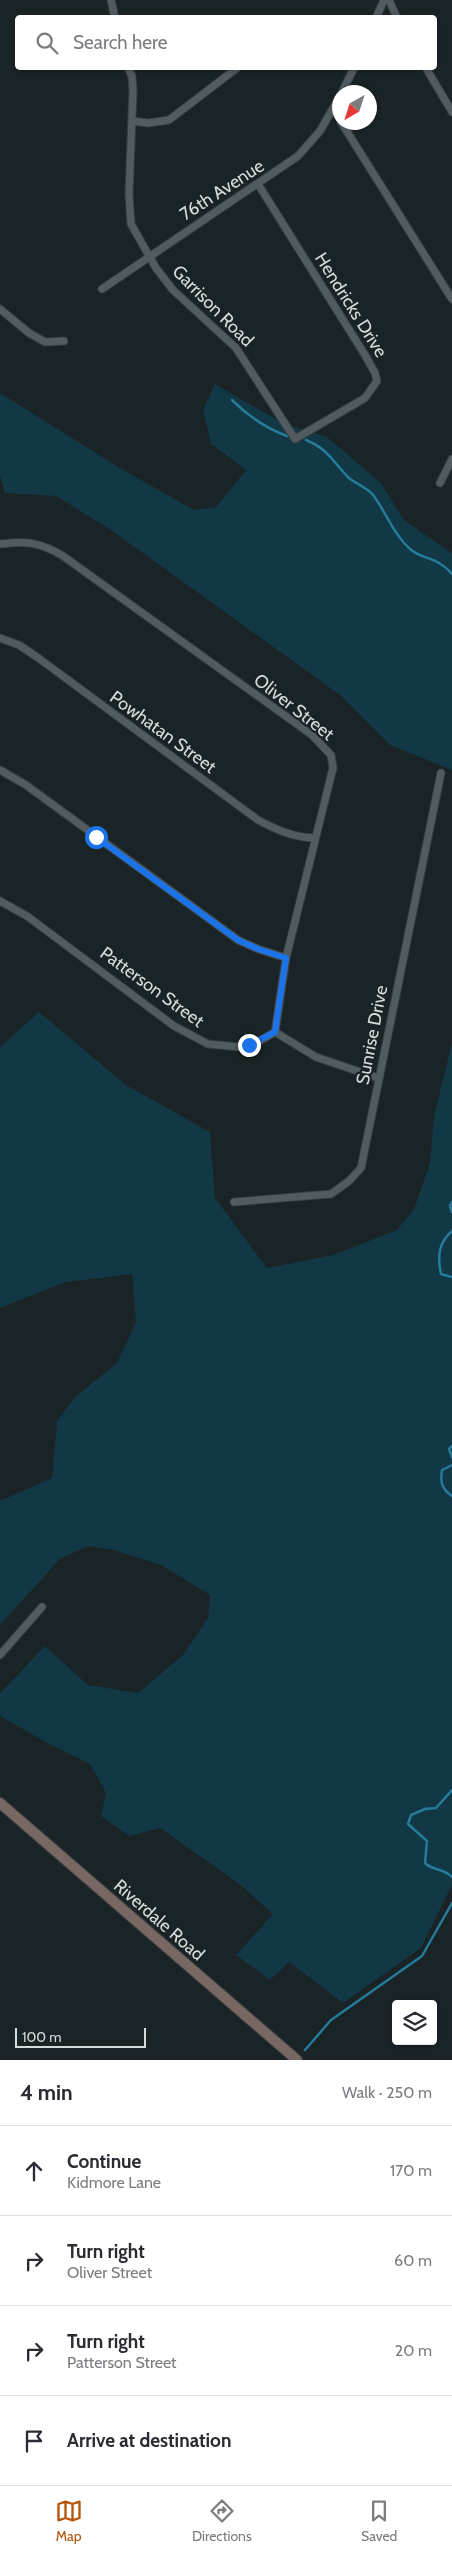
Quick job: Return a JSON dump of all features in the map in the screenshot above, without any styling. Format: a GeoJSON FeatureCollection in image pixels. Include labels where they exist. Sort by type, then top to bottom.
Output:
{"type":"FeatureCollection","features":[{"type":"Feature","properties":{"kind":"main road","name":"Riverdale Road"},"geometry":{"type":"LineString","coordinates":[[0,1803],[297,2060]]}},
{"type":"Feature","properties":{"kind":"street"},"geometry":{"type":"LineString","coordinates":[[111,0],[114,15]]}},
{"type":"Feature","properties":{"kind":"street"},"geometry":{"type":"LineString","coordinates":[[377,15],[384,0]]}},
{"type":"Feature","properties":{"kind":"street"},"geometry":{"type":"LineString","coordinates":[[389,0],[396,15]]}},
{"type":"Feature","properties":{"kind":"street","name":"Garrison Road"},"geometry":{"type":"LineString","coordinates":[[129,70],[133,84],[129,211],[137,237],[173,290],[236,348],[295,439]]}},
{"type":"Feature","properties":{"kind":"street"},"geometry":{"type":"LineString","coordinates":[[132,121],[148,123],[169,120],[234,70]]}},
{"type":"Feature","properties":{"kind":"street"},"geometry":{"type":"LineString","coordinates":[[346,85],[353,70]]}},
{"type":"Feature","properties":{"kind":"street"},"geometry":{"type":"LineString","coordinates":[[427,70],[452,112]]}},
{"type":"Feature","properties":{"kind":"street","name":"76th Avenue"},"geometry":{"type":"LineString","coordinates":[[102,289],[284,168],[310,145],[332,111]]}},
{"type":"Feature","properties":{"kind":"street"},"geometry":{"type":"LineString","coordinates":[[345,130],[452,299]]}},
{"type":"Feature","properties":{"kind":"street","name":"Hendricks Drive"},"geometry":{"type":"LineString","coordinates":[[258,184],[376,373],[377,381],[365,398],[295,439]]}},
{"type":"Feature","properties":{"kind":"street"},"geometry":{"type":"LineString","coordinates":[[0,309],[22,328],[45,342],[64,341]]}},
{"type":"Feature","properties":{"kind":"street"},"geometry":{"type":"LineString","coordinates":[[440,484],[452,460]]}},
{"type":"Feature","properties":{"kind":"street","name":"Oliver Street"},"geometry":{"type":"LineString","coordinates":[[0,544],[31,542],[51,548],[320,741],[327,749],[333,761],[286,958],[275,1032]]}},
{"type":"Feature","properties":{"kind":"street","name":"Powhatan Street"},"geometry":{"type":"LineString","coordinates":[[0,638],[19,645],[37,657],[258,820],[298,838],[314,838]]}},
{"type":"Feature","properties":{"kind":"street"},"geometry":{"type":"LineString","coordinates":[[0,770],[26,785],[238,940],[286,958]]}},
{"type":"Feature","properties":{"kind":"street","name":"Sunrise Drive"},"geometry":{"type":"LineString","coordinates":[[234,1202],[325,1195],[338,1190],[349,1181],[364,1162],[378,1078],[441,773]]}},
{"type":"Feature","properties":{"kind":"street","name":"Patterson Street"},"geometry":{"type":"LineString","coordinates":[[0,900],[27,916],[174,1026],[208,1044],[239,1047],[256,1043],[275,1032]]}},
{"type":"Feature","properties":{"kind":"street"},"geometry":{"type":"LineString","coordinates":[[275,1032],[316,1057],[378,1078]]}},
{"type":"Feature","properties":{"kind":"street"},"geometry":{"type":"LineString","coordinates":[[0,1655],[42,1607]]}},
{"type":"Feature","properties":{"kind":"shaded area"},"geometry":{"type":"Polygon","coordinates":[[[215,384],[284,424],[327,437],[381,483],[404,520],[452,553],[452,770],[390,745],[340,695],[111,530],[56,496],[5,493],[0,476],[0,393],[120,468],[194,510],[216,507],[246,470],[211,444],[203,410],[215,384]]]}},
{"type":"Feature","properties":{"kind":"shaded area"},"geometry":{"type":"Polygon","coordinates":[[[39,1012],[126,1085],[210,1132],[215,1198],[267,1268],[333,1255],[397,1230],[414,1209],[430,1163],[434,1116],[452,1043],[452,1885],[421,1948],[343,2003],[289,1962],[270,1980],[236,1955],[273,1914],[238,1883],[160,1828],[129,1836],[101,1816],[106,1793],[90,1764],[47,1743],[0,1716],[0,1693],[45,1646],[88,1685],[138,1693],[183,1655],[208,1618],[210,1595],[161,1565],[114,1550],[88,1546],[60,1559],[0,1625],[0,1501],[52,1478],[57,1421],[75,1397],[117,1363],[136,1322],[132,1274],[66,1282],[0,1308],[0,1047],[39,1012]]]}},
{"type":"Feature","properties":{"kind":"waterway"},"geometry":{"type":"LineString","coordinates":[[232,400],[258,421],[287,436]]}},
{"type":"Feature","properties":{"kind":"waterway"},"geometry":{"type":"LineString","coordinates":[[306,440],[320,447],[349,478],[371,492],[399,537],[410,549],[441,564],[452,574]]}},
{"type":"Feature","properties":{"kind":"waterway"},"geometry":{"type":"LineString","coordinates":[[452,1202],[450,1206],[452,1212]]}},
{"type":"Feature","properties":{"kind":"waterway"},"geometry":{"type":"LineString","coordinates":[[452,1231],[444,1240],[439,1255],[441,1274],[452,1277]]}},
{"type":"Feature","properties":{"kind":"waterway"},"geometry":{"type":"LineString","coordinates":[[452,1446],[449,1449],[452,1457]]}},
{"type":"Feature","properties":{"kind":"waterway"},"geometry":{"type":"LineString","coordinates":[[452,1465],[442,1470],[441,1479],[442,1485],[452,1496]]}},
{"type":"Feature","properties":{"kind":"waterway"},"geometry":{"type":"LineString","coordinates":[[452,1790],[436,1808],[425,1809],[411,1815],[408,1824],[427,1841],[425,1863],[428,1866],[446,1872],[452,1877]]}},
{"type":"Feature","properties":{"kind":"waterway"},"geometry":{"type":"LineString","coordinates":[[305,2050],[331,2020],[422,1956],[452,1903]]}},
{"type":"Feature","properties":{"kind":"route"},"geometry":{"type":"LineString","coordinates":[[96,837],[238,940],[286,958],[275,1032],[249,1045]]}}]}
